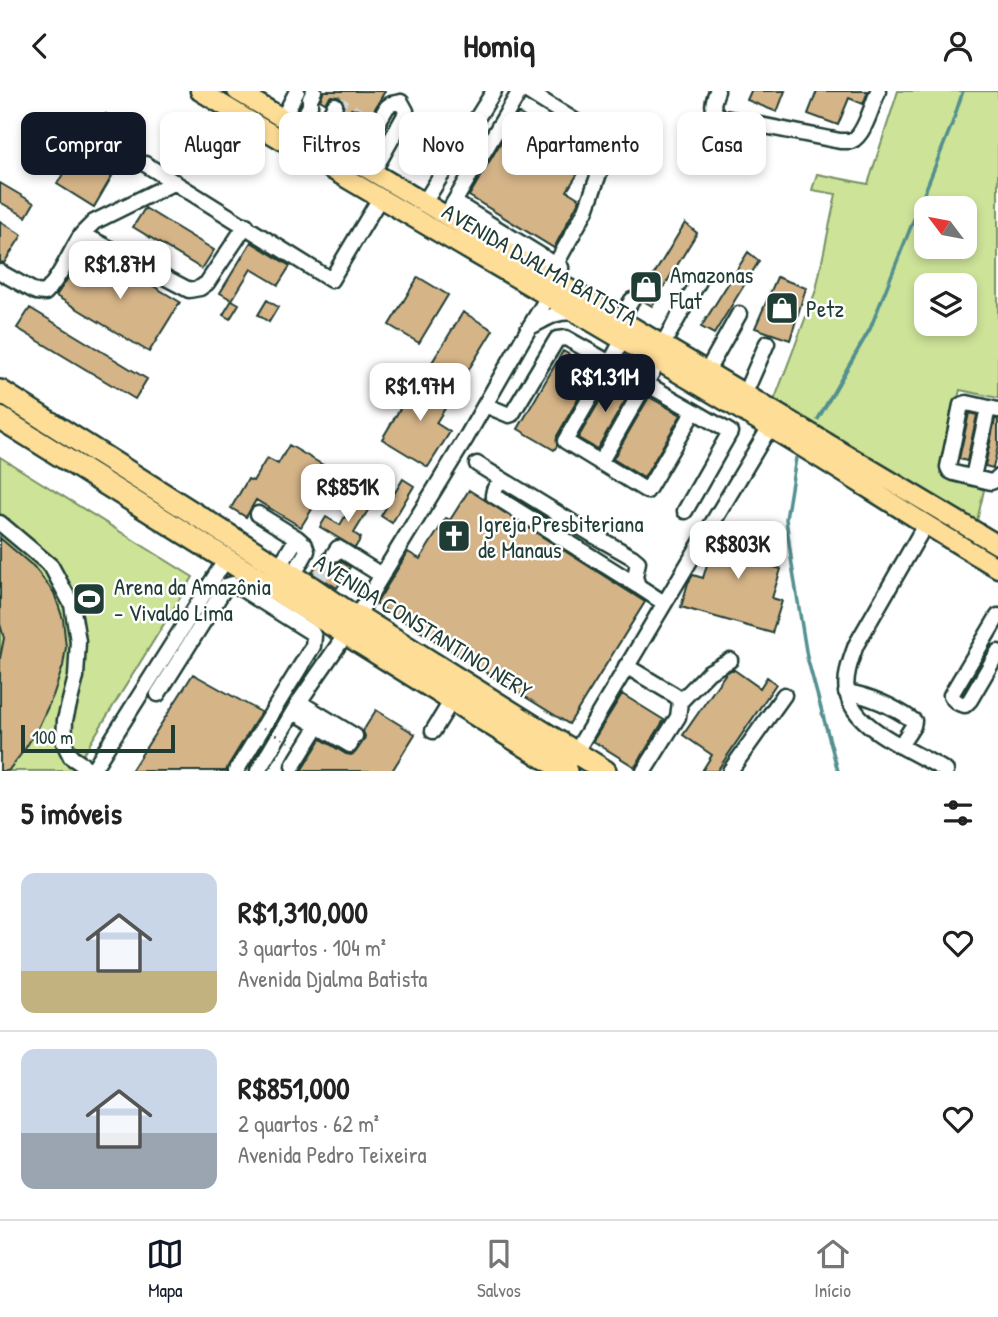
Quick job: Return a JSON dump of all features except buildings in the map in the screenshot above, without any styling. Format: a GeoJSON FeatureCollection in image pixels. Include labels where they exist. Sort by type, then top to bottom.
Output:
{"type":"FeatureCollection","features":[{"type":"Feature","properties":{"kind":"highway","name":"AVENIDA CONSTANTINO NERY"},"geometry":{"type":"LineString","coordinates":[[0,391],[286,571],[316,582],[350,626]]}},
{"type":"Feature","properties":{"kind":"highway","name":"AVENIDA CONSTANTINO NERY"},"geometry":{"type":"LineString","coordinates":[[0,418],[226,559],[350,626],[452,700],[568,766],[605,771]]}},
{"type":"Feature","properties":{"kind":"highway","name":"AVENIDA CONSTANTINO NERY"},"geometry":{"type":"LineString","coordinates":[[350,626],[357,617],[365,621],[568,766]]}},
{"type":"Feature","properties":{"kind":"main road","name":"AVENIDA DJALMA BATISTA"},"geometry":{"type":"LineString","coordinates":[[200,91],[380,198],[552,289],[620,320],[745,393],[774,420],[925,526],[998,568]]}},
{"type":"Feature","properties":{"kind":"main road","name":"AVENIDA DJALMA BATISTA"},"geometry":{"type":"LineString","coordinates":[[237,91],[279,116]]}},
{"type":"Feature","properties":{"kind":"main road","name":"AVENIDA DJALMA BATISTA"},"geometry":{"type":"LineString","coordinates":[[378,175],[424,203],[450,209],[552,289],[578,314],[622,341],[774,420],[998,545]]}},
{"type":"Feature","properties":{"kind":"street"},"geometry":{"type":"LineString","coordinates":[[424,203],[494,91]]}},
{"type":"Feature","properties":{"kind":"street"},"geometry":{"type":"LineString","coordinates":[[258,771],[485,405],[552,289],[561,268],[450,209],[520,91]]}},
{"type":"Feature","properties":{"kind":"street"},"geometry":{"type":"LineString","coordinates":[[527,91],[610,143],[586,210],[556,264]]}},
{"type":"Feature","properties":{"kind":"street"},"geometry":{"type":"LineString","coordinates":[[717,91],[713,109],[720,117],[840,141],[851,141],[863,129],[878,91]]}},
{"type":"Feature","properties":{"kind":"street"},"geometry":{"type":"LineString","coordinates":[[292,112],[296,93],[312,97],[310,106],[303,112]]}},
{"type":"Feature","properties":{"kind":"street"},"geometry":{"type":"LineString","coordinates":[[384,112],[391,103],[404,97],[405,115],[385,151]]}},
{"type":"Feature","properties":{"kind":"street"},"geometry":{"type":"LineString","coordinates":[[331,112],[335,105]]}},
{"type":"Feature","properties":{"kind":"street"},"geometry":{"type":"LineString","coordinates":[[146,165],[331,280],[380,198]]}},
{"type":"Feature","properties":{"kind":"street"},"geometry":{"type":"LineString","coordinates":[[0,272],[36,292],[45,293],[52,286],[82,234],[94,222],[174,182]]}},
{"type":"Feature","properties":{"kind":"street"},"geometry":{"type":"LineString","coordinates":[[82,234],[189,290],[200,288],[207,283],[246,225]]}},
{"type":"Feature","properties":{"kind":"street"},"geometry":{"type":"LineString","coordinates":[[663,344],[699,281]]}},
{"type":"Feature","properties":{"kind":"street"},"geometry":{"type":"LineString","coordinates":[[620,320],[632,300]]}},
{"type":"Feature","properties":{"kind":"street"},"geometry":{"type":"LineString","coordinates":[[528,328],[555,313],[564,311],[578,314]]}},
{"type":"Feature","properties":{"kind":"street"},"geometry":{"type":"LineString","coordinates":[[707,371],[739,314]]}},
{"type":"Feature","properties":{"kind":"street"},"geometry":{"type":"LineString","coordinates":[[485,405],[512,414],[557,339],[566,338],[730,432],[685,510]]}},
{"type":"Feature","properties":{"kind":"street"},"geometry":{"type":"LineString","coordinates":[[622,341],[565,442],[647,491],[694,411]]}},
{"type":"Feature","properties":{"kind":"street"},"geometry":{"type":"LineString","coordinates":[[745,393],[767,344]]}},
{"type":"Feature","properties":{"kind":"street"},"geometry":{"type":"LineString","coordinates":[[600,463],[659,362]]}},
{"type":"Feature","properties":{"kind":"street"},"geometry":{"type":"LineString","coordinates":[[973,477],[993,409],[967,403],[961,405],[948,467],[954,473],[973,477],[995,479]]}},
{"type":"Feature","properties":{"kind":"street"},"geometry":{"type":"LineString","coordinates":[[568,766],[774,420]]}},
{"type":"Feature","properties":{"kind":"street"},"geometry":{"type":"LineString","coordinates":[[477,464],[632,557],[638,562],[635,577],[638,586]]}},
{"type":"Feature","properties":{"kind":"street"},"geometry":{"type":"LineString","coordinates":[[501,479],[493,495],[664,603]]}},
{"type":"Feature","properties":{"kind":"street"},"geometry":{"type":"LineString","coordinates":[[258,514],[305,545],[307,551],[286,571]]}},
{"type":"Feature","properties":{"kind":"street"},"geometry":{"type":"LineString","coordinates":[[0,523],[51,566],[72,605],[78,641],[76,677],[65,720],[64,743],[71,757],[92,771],[226,559]]}},
{"type":"Feature","properties":{"kind":"street"},"geometry":{"type":"LineString","coordinates":[[925,526],[856,645],[849,665],[846,692],[853,711],[865,723],[946,771]]}},
{"type":"Feature","properties":{"kind":"street"},"geometry":{"type":"LineString","coordinates":[[334,554],[338,548],[382,575]]}},
{"type":"Feature","properties":{"kind":"street"},"geometry":{"type":"LineString","coordinates":[[158,694],[226,586],[237,586],[312,633],[313,646],[236,771]]}},
{"type":"Feature","properties":{"kind":"street"},"geometry":{"type":"LineString","coordinates":[[239,598],[299,634]]}},
{"type":"Feature","properties":{"kind":"street"},"geometry":{"type":"LineString","coordinates":[[998,616],[951,695],[953,700],[960,705],[965,705],[970,700],[998,652]]}},
{"type":"Feature","properties":{"kind":"street"},"geometry":{"type":"LineString","coordinates":[[643,771],[678,717],[680,702],[709,672],[730,660]]}},
{"type":"Feature","properties":{"kind":"street"},"geometry":{"type":"LineString","coordinates":[[626,666],[676,696],[680,702]]}},
{"type":"Feature","properties":{"kind":"street"},"geometry":{"type":"LineString","coordinates":[[846,692],[877,700],[914,721],[900,746]]}},
{"type":"Feature","properties":{"kind":"street"},"geometry":{"type":"LineString","coordinates":[[730,771],[784,695]]}},
{"type":"Feature","properties":{"kind":"street"},"geometry":{"type":"LineString","coordinates":[[433,731],[452,700]]}},
{"type":"Feature","properties":{"kind":"street"},"geometry":{"type":"LineString","coordinates":[[296,707],[353,740]]}},
{"type":"Feature","properties":{"kind":"street"},"geometry":{"type":"LineString","coordinates":[[293,766],[321,721]]}},
{"type":"Feature","properties":{"kind":"path"},"geometry":{"type":"LineString","coordinates":[[263,728],[296,746]]}},
{"type":"Feature","properties":{"kind":"shaded area"},"geometry":{"type":"Polygon","coordinates":[[[334,91],[386,91],[373,112],[321,112],[334,91]]]}},
{"type":"Feature","properties":{"kind":"green space"},"geometry":{"type":"Polygon","coordinates":[[[898,91],[998,91],[998,398],[960,390],[940,473],[984,490],[977,521],[774,401],[816,290],[836,194],[812,190],[817,174],[868,184],[898,91]]]}},
{"type":"Feature","properties":{"kind":"green space","name":"Arena da Amazônia - Vivaldo Lima"},"geometry":{"type":"Polygon","coordinates":[[[0,457],[193,577],[73,771],[0,771],[0,457]]]}},
{"type":"Feature","properties":{"kind":"waterway"},"geometry":{"type":"LineString","coordinates":[[818,419],[870,329],[963,91]]}},
{"type":"Feature","properties":{"kind":"waterway"},"geometry":{"type":"LineString","coordinates":[[796,458],[786,519],[792,565],[807,657],[838,771]]}},
{"type":"Feature","properties":{"kind":"tunnel"},"geometry":{"type":"LineString","coordinates":[[335,105],[336,102],[354,112]]}},
{"type":"Feature","properties":{"kind":"tunnel"},"geometry":{"type":"LineString","coordinates":[[320,577],[334,554]]}},
{"type":"Feature","properties":{"kind":"place","name":"Amazonas Flat"},"geometry":{"type":"Point","coordinates":[646,287]}},
{"type":"Feature","properties":{"kind":"place","name":"Petz"},"geometry":{"type":"Point","coordinates":[782,308]}},
{"type":"Feature","properties":{"kind":"place","name":"Igreja Presbiteriana de Manaus"},"geometry":{"type":"Point","coordinates":[454,536]}},
{"type":"Feature","properties":{"kind":"place","name":"Arena da Amazônia - Vivaldo Lima"},"geometry":{"type":"Point","coordinates":[89,599]}}]}
